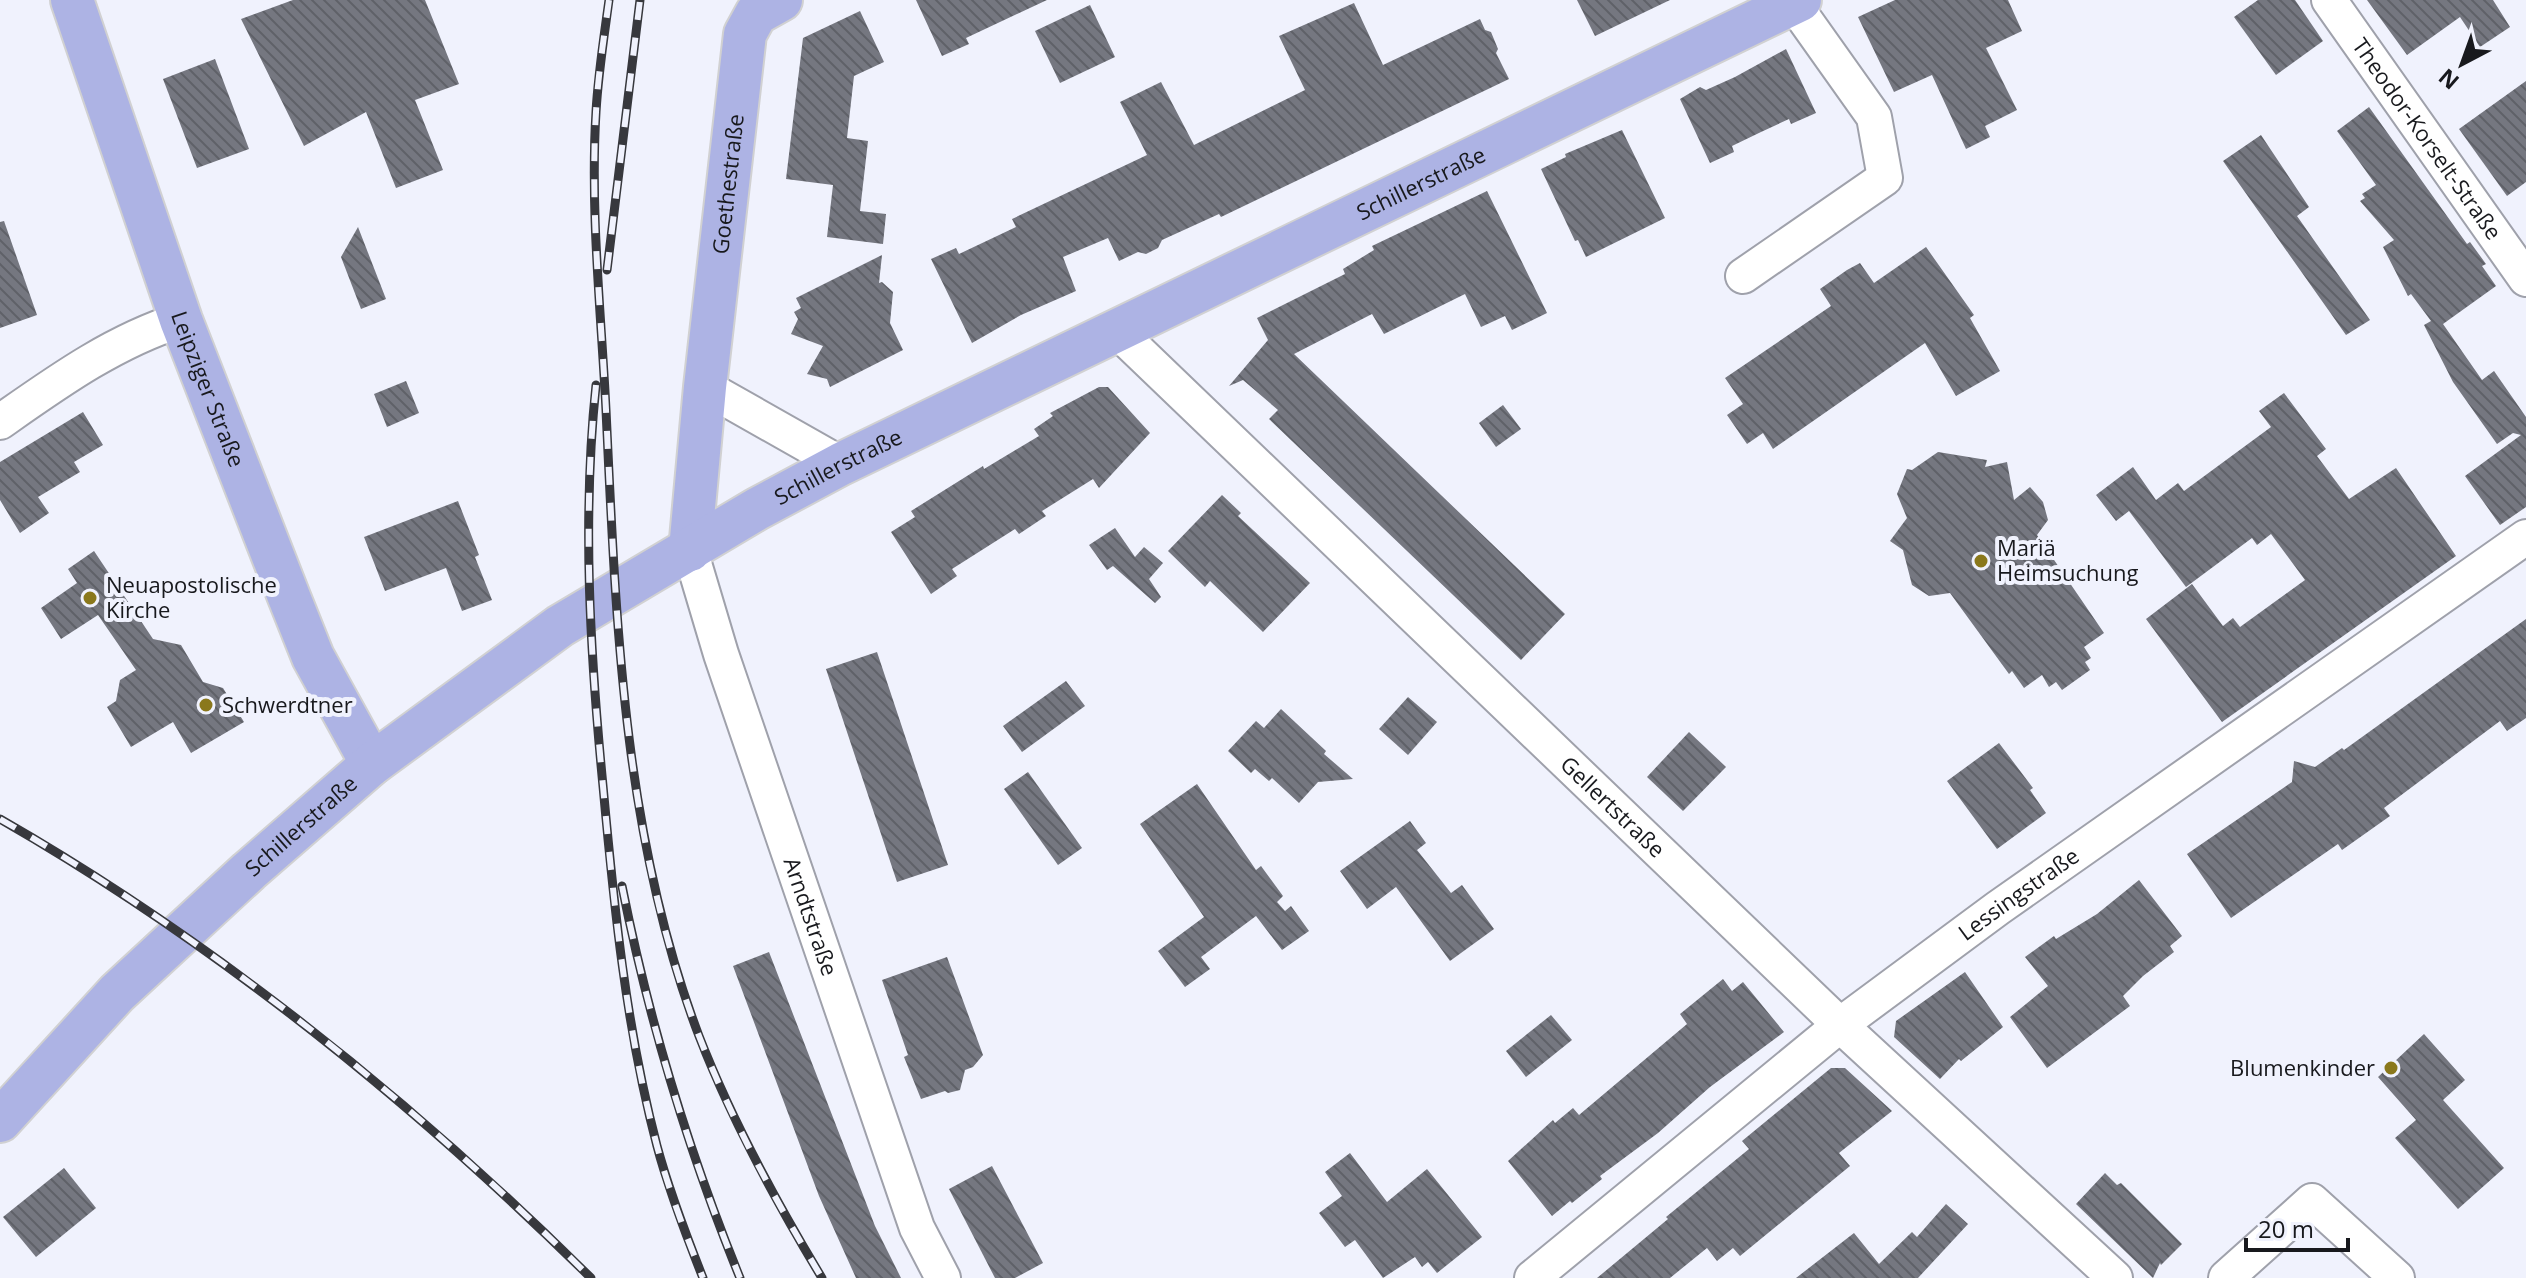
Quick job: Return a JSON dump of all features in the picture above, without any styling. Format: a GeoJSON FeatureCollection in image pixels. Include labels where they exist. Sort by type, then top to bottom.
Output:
{"type":"FeatureCollection","features":[{"type":"Feature","properties":{"kind":"main road","name":"Leipziger Straße"},"geometry":{"type":"LineString","coordinates":[[72,0],[181,320],[313,657],[372,764]]}},
{"type":"Feature","properties":{"kind":"main road","name":"Goethestraße"},"geometry":{"type":"LineString","coordinates":[[690,550],[745,34],[756,14],[781,0]]}},
{"type":"Feature","properties":{"kind":"main road","name":"Schillerstraße"},"geometry":{"type":"LineString","coordinates":[[0,1121],[117,993],[249,871],[372,764],[560,626],[757,509],[841,464],[1797,2]]}},
{"type":"Feature","properties":{"kind":"street","name":"Theodor-Korselt-Straße"},"geometry":{"type":"LineString","coordinates":[[2329,0],[2526,279]]}},
{"type":"Feature","properties":{"kind":"street"},"geometry":{"type":"LineString","coordinates":[[1743,276],[1885,178],[1874,117],[1797,2]]}},
{"type":"Feature","properties":{"kind":"street"},"geometry":{"type":"LineString","coordinates":[[0,422],[64,377],[139,336],[181,320]]}},
{"type":"Feature","properties":{"kind":"street","name":"Gellertstraße"},"geometry":{"type":"LineString","coordinates":[[1115,329],[1840,1025],[2115,1278]]}},
{"type":"Feature","properties":{"kind":"street"},"geometry":{"type":"LineString","coordinates":[[705,387],[841,464]]}},
{"type":"Feature","properties":{"kind":"street","name":"Lessingstraße"},"geometry":{"type":"LineString","coordinates":[[1532,1278],[1840,1025],[1998,908],[2526,537]]}},
{"type":"Feature","properties":{"kind":"street","name":"Arndtstraße"},"geometry":{"type":"LineString","coordinates":[[690,550],[721,654],[917,1228],[943,1278]]}},
{"type":"Feature","properties":{"kind":"street"},"geometry":{"type":"LineString","coordinates":[[2226,1278],[2312,1201],[2397,1278]]}},
{"type":"Feature","properties":{"kind":"building"},"geometry":{"type":"Polygon","coordinates":[[[293,0],[425,0],[459,84],[415,100],[443,170],[396,188],[366,112],[304,146],[241,19],[293,0]]]}},
{"type":"Feature","properties":{"kind":"building"},"geometry":{"type":"Polygon","coordinates":[[[916,0],[1047,0],[966,38],[969,44],[942,56],[916,0]]]}},
{"type":"Feature","properties":{"kind":"building"},"geometry":{"type":"Polygon","coordinates":[[[1577,0],[1670,0],[1595,36],[1577,0]]]}},
{"type":"Feature","properties":{"kind":"building"},"geometry":{"type":"Polygon","coordinates":[[[1895,0],[2008,0],[2022,31],[1986,48],[2017,110],[1985,126],[1990,137],[1966,149],[1932,75],[1894,92],[1858,17],[1895,0]]]}},
{"type":"Feature","properties":{"kind":"building"},"geometry":{"type":"Polygon","coordinates":[[[2258,0],[2295,0],[2323,41],[2276,75],[2234,17],[2258,0]]]}},
{"type":"Feature","properties":{"kind":"building"},"geometry":{"type":"Polygon","coordinates":[[[2367,0],[2493,0],[2510,27],[2480,47],[2460,17],[2407,55],[2367,0]]]}},
{"type":"Feature","properties":{"kind":"building"},"geometry":{"type":"Polygon","coordinates":[[[1354,3],[1383,65],[1480,19],[1485,30],[1491,32],[1498,49],[1496,53],[1509,79],[1221,217],[1219,214],[1162,240],[1158,248],[1146,254],[1138,252],[1119,261],[1108,238],[1063,257],[1076,291],[1021,315],[972,343],[931,259],[956,248],[959,254],[1016,227],[1012,219],[1147,155],[1120,102],[1161,82],[1194,145],[1305,90],[1279,36],[1354,3]]]}},
{"type":"Feature","properties":{"kind":"building"},"geometry":{"type":"Polygon","coordinates":[[[1090,5],[1115,57],[1060,83],[1035,31],[1090,5]]]}},
{"type":"Feature","properties":{"kind":"building"},"geometry":{"type":"Polygon","coordinates":[[[860,11],[884,62],[854,76],[847,138],[868,141],[860,211],[886,214],[883,244],[827,237],[833,185],[786,179],[803,38],[860,11]]]}},
{"type":"Feature","properties":{"kind":"building"},"geometry":{"type":"Polygon","coordinates":[[[1786,49],[1816,113],[1791,124],[1789,119],[1761,132],[1732,146],[1734,152],[1710,163],[1680,99],[1700,87],[1706,90],[1735,77],[1786,49]]]}},
{"type":"Feature","properties":{"kind":"building"},"geometry":{"type":"Polygon","coordinates":[[[215,59],[249,149],[197,168],[163,79],[215,59]]]}},
{"type":"Feature","properties":{"kind":"building"},"geometry":{"type":"Polygon","coordinates":[[[2526,81],[2526,182],[2507,196],[2459,129],[2526,81]]]}},
{"type":"Feature","properties":{"kind":"building"},"geometry":{"type":"Polygon","coordinates":[[[2369,107],[2467,244],[2470,242],[2486,264],[2482,266],[2496,286],[2443,324],[2482,380],[2494,371],[2526,417],[2526,507],[2500,525],[2465,476],[2521,435],[2513,433],[2497,444],[2453,382],[2424,325],[2431,321],[2411,294],[2408,296],[2383,247],[2394,240],[2360,201],[2365,198],[2362,194],[2376,185],[2337,131],[2369,107]]]}},
{"type":"Feature","properties":{"kind":"building"},"geometry":{"type":"Polygon","coordinates":[[[1622,130],[1665,218],[1586,257],[1578,240],[1575,241],[1541,169],[1566,157],[1565,154],[1622,130]]]}},
{"type":"Feature","properties":{"kind":"building"},"geometry":{"type":"Polygon","coordinates":[[[2261,135],[2309,207],[2297,216],[2370,320],[2346,335],[2223,161],[2261,135]]]}},
{"type":"Feature","properties":{"kind":"building"},"geometry":{"type":"Polygon","coordinates":[[[1487,191],[1547,313],[1512,330],[1505,316],[1481,327],[1465,294],[1384,334],[1372,314],[1294,354],[1565,614],[1521,660],[1269,419],[1278,410],[1243,380],[1229,386],[1268,340],[1257,318],[1345,274],[1343,269],[1374,250],[1372,246],[1487,191]]]}},
{"type":"Feature","properties":{"kind":"building"},"geometry":{"type":"Polygon","coordinates":[[[4,221],[37,315],[0,328],[0,222],[4,221]]]}},
{"type":"Feature","properties":{"kind":"building"},"geometry":{"type":"Polygon","coordinates":[[[358,227],[386,299],[361,309],[341,257],[358,227]]]}},
{"type":"Feature","properties":{"kind":"building"},"geometry":{"type":"Polygon","coordinates":[[[1926,247],[1974,315],[1970,318],[2000,371],[1956,396],[1925,343],[1773,449],[1763,433],[1747,444],[1727,415],[1743,404],[1725,378],[1831,306],[1820,289],[1847,270],[1860,263],[1874,283],[1926,247]]]}},
{"type":"Feature","properties":{"kind":"building"},"geometry":{"type":"Polygon","coordinates":[[[882,255],[879,283],[882,282],[893,292],[890,323],[903,350],[830,387],[827,379],[807,374],[823,346],[791,334],[798,319],[794,312],[801,308],[796,298],[882,255]]]}},
{"type":"Feature","properties":{"kind":"building"},"geometry":{"type":"Polygon","coordinates":[[[406,381],[419,413],[387,427],[374,394],[406,381]]]}},
{"type":"Feature","properties":{"kind":"building"},"geometry":{"type":"Polygon","coordinates":[[[1099,387],[1108,387],[1150,433],[1099,488],[1093,479],[1042,511],[1046,516],[1019,534],[1015,529],[952,569],[957,576],[931,594],[891,532],[915,517],[911,511],[983,466],[984,469],[1039,436],[1034,429],[1053,416],[1050,413],[1099,387]]]}},
{"type":"Feature","properties":{"kind":"building"},"geometry":{"type":"Polygon","coordinates":[[[2284,393],[2326,449],[2317,456],[2349,499],[2396,468],[2456,556],[2222,722],[2146,619],[2192,584],[2223,626],[2233,618],[2240,627],[2305,580],[2271,534],[2257,545],[2252,538],[2186,587],[2129,511],[2116,521],[2096,495],[2133,467],[2156,500],[2178,483],[2184,491],[2271,427],[2259,411],[2284,393]]]}},
{"type":"Feature","properties":{"kind":"building"},"geometry":{"type":"Polygon","coordinates":[[[1503,405],[1521,429],[1496,447],[1479,423],[1503,405]]]}},
{"type":"Feature","properties":{"kind":"building"},"geometry":{"type":"Polygon","coordinates":[[[83,412],[103,445],[74,462],[80,472],[38,497],[49,513],[20,533],[0,500],[0,462],[83,412]]]}},
{"type":"Feature","properties":{"kind":"building","name":"Mariä Heimsuchung"},"geometry":{"type":"Polygon","coordinates":[[[1938,452],[1987,460],[1985,467],[2007,462],[2014,500],[2030,487],[2043,502],[2048,520],[2037,535],[2104,633],[2084,647],[2091,658],[2085,662],[2090,670],[2062,690],[2056,682],[2049,687],[2042,675],[2024,688],[2012,671],[2009,674],[1950,593],[1929,596],[1912,585],[1903,550],[1890,541],[1907,518],[1897,494],[1907,469],[1912,470],[1938,452]]]}},
{"type":"Feature","properties":{"kind":"building"},"geometry":{"type":"Polygon","coordinates":[[[1222,495],[1241,513],[1238,516],[1310,583],[1263,632],[1210,581],[1205,587],[1168,551],[1222,495]]]}},
{"type":"Feature","properties":{"kind":"building"},"geometry":{"type":"Polygon","coordinates":[[[458,501],[492,600],[462,611],[446,568],[385,591],[364,537],[458,501]]]}},
{"type":"Feature","properties":{"kind":"building"},"geometry":{"type":"Polygon","coordinates":[[[1115,528],[1135,557],[1144,547],[1163,563],[1149,579],[1161,597],[1155,603],[1113,566],[1107,570],[1089,545],[1115,528]]]}},
{"type":"Feature","properties":{"kind":"building"},"geometry":{"type":"Polygon","coordinates":[[[94,551],[153,639],[181,645],[203,682],[223,688],[244,722],[191,753],[173,722],[131,747],[107,707],[116,701],[120,680],[136,670],[98,615],[61,639],[41,608],[77,583],[68,569],[94,551]]]}},
{"type":"Feature","properties":{"kind":"building"},"geometry":{"type":"Polygon","coordinates":[[[2526,619],[2526,718],[2507,731],[2500,721],[2384,808],[2390,816],[2342,850],[2338,844],[2231,918],[2187,854],[2292,782],[2294,761],[2315,767],[2342,748],[2344,750],[2526,619]]]}},
{"type":"Feature","properties":{"kind":"building"},"geometry":{"type":"Polygon","coordinates":[[[877,652],[948,865],[897,882],[826,669],[877,652]]]}},
{"type":"Feature","properties":{"kind":"building"},"geometry":{"type":"Polygon","coordinates":[[[1066,681],[1085,706],[1022,752],[1003,726],[1066,681]]]}},
{"type":"Feature","properties":{"kind":"building"},"geometry":{"type":"Polygon","coordinates":[[[1408,697],[1437,722],[1408,755],[1379,729],[1408,697]]]}},
{"type":"Feature","properties":{"kind":"building"},"geometry":{"type":"Polygon","coordinates":[[[1281,709],[1353,779],[1318,782],[1299,803],[1272,778],[1269,781],[1255,769],[1251,773],[1228,751],[1256,721],[1264,728],[1281,709]]]}},
{"type":"Feature","properties":{"kind":"building"},"geometry":{"type":"Polygon","coordinates":[[[1689,732],[1726,767],[1683,811],[1647,777],[1689,732]]]}},
{"type":"Feature","properties":{"kind":"building"},"geometry":{"type":"Polygon","coordinates":[[[1999,743],[2033,788],[2030,790],[2046,813],[1997,849],[1947,781],[1999,743]]]}},
{"type":"Feature","properties":{"kind":"building"},"geometry":{"type":"Polygon","coordinates":[[[1028,772],[1082,848],[1058,865],[1004,789],[1028,772]]]}},
{"type":"Feature","properties":{"kind":"building"},"geometry":{"type":"Polygon","coordinates":[[[1197,784],[1256,870],[1261,866],[1283,896],[1277,902],[1285,911],[1291,906],[1309,931],[1282,950],[1256,916],[1201,957],[1210,969],[1185,987],[1158,951],[1204,917],[1140,824],[1197,784]]]}},
{"type":"Feature","properties":{"kind":"building"},"geometry":{"type":"Polygon","coordinates":[[[1410,821],[1426,843],[1417,850],[1451,893],[1462,885],[1494,929],[1450,961],[1396,887],[1367,909],[1340,871],[1410,821]]]}},
{"type":"Feature","properties":{"kind":"building"},"geometry":{"type":"Polygon","coordinates":[[[2139,880],[2182,936],[2170,946],[2174,952],[2123,996],[2130,1006],[2047,1068],[2010,1017],[2048,986],[2025,957],[2054,936],[2056,939],[2097,914],[2139,880]]]}},
{"type":"Feature","properties":{"kind":"building"},"geometry":{"type":"Polygon","coordinates":[[[769,952],[875,1226],[901,1278],[856,1278],[819,1196],[733,966],[769,952]]]}},
{"type":"Feature","properties":{"kind":"building"},"geometry":{"type":"Polygon","coordinates":[[[947,957],[983,1055],[973,1067],[965,1070],[960,1090],[921,1099],[904,1057],[908,1055],[882,980],[947,957]]]}},
{"type":"Feature","properties":{"kind":"building"},"geometry":{"type":"Polygon","coordinates":[[[1965,972],[2003,1027],[1961,1061],[1959,1059],[1940,1079],[1894,1037],[1896,1021],[1965,972]]]}},
{"type":"Feature","properties":{"kind":"building"},"geometry":{"type":"Polygon","coordinates":[[[1723,979],[1732,991],[1743,982],[1784,1032],[1710,1087],[1658,1133],[1600,1176],[1602,1179],[1552,1216],[1508,1161],[1553,1120],[1555,1123],[1573,1108],[1579,1115],[1687,1024],[1680,1014],[1723,979]]]}},
{"type":"Feature","properties":{"kind":"building"},"geometry":{"type":"Polygon","coordinates":[[[1551,1015],[1572,1040],[1526,1077],[1506,1051],[1551,1015]]]}},
{"type":"Feature","properties":{"kind":"building"},"geometry":{"type":"Polygon","coordinates":[[[2424,1034],[2465,1080],[2443,1100],[2504,1168],[2458,1209],[2395,1138],[2416,1120],[2378,1077],[2424,1034]]]}},
{"type":"Feature","properties":{"kind":"building"},"geometry":{"type":"Polygon","coordinates":[[[1831,1068],[1845,1068],[1892,1111],[1839,1153],[1850,1166],[1740,1256],[1733,1248],[1717,1261],[1707,1248],[1670,1278],[1597,1278],[1749,1149],[1742,1141],[1831,1068]]]}},
{"type":"Feature","properties":{"kind":"building"},"geometry":{"type":"Polygon","coordinates":[[[1350,1153],[1387,1202],[1427,1169],[1482,1237],[1437,1273],[1428,1262],[1422,1267],[1415,1257],[1383,1278],[1355,1240],[1345,1247],[1319,1213],[1342,1196],[1325,1172],[1350,1153]]]}},
{"type":"Feature","properties":{"kind":"building"},"geometry":{"type":"Polygon","coordinates":[[[992,1166],[1043,1263],[1015,1278],[995,1278],[949,1189],[992,1166]]]}},
{"type":"Feature","properties":{"kind":"building"},"geometry":{"type":"Polygon","coordinates":[[[64,1168],[96,1208],[36,1257],[3,1217],[64,1168]]]}},
{"type":"Feature","properties":{"kind":"building"},"geometry":{"type":"Polygon","coordinates":[[[2105,1173],[2117,1185],[2121,1183],[2182,1244],[2160,1263],[2153,1278],[2076,1204],[2105,1173]]]}},
{"type":"Feature","properties":{"kind":"building"},"geometry":{"type":"Polygon","coordinates":[[[1946,1204],[1968,1224],[1918,1278],[1796,1278],[1854,1233],[1879,1264],[1912,1232],[1917,1237],[1946,1204]]]}},
{"type":"Feature","properties":{"kind":"railway"},"geometry":{"type":"LineString","coordinates":[[609,0],[596,112],[595,224],[614,569],[628,727],[639,806],[654,883],[674,960],[699,1036],[755,1160],[822,1278]]}},
{"type":"Feature","properties":{"kind":"railway"},"geometry":{"type":"LineString","coordinates":[[607,270],[640,0]]}},
{"type":"Feature","properties":{"kind":"railway"},"geometry":{"type":"LineString","coordinates":[[596,385],[589,485],[589,586],[598,736],[617,922],[629,1012],[646,1102],[667,1180],[703,1278]]}},
{"type":"Feature","properties":{"kind":"railway"},"geometry":{"type":"LineString","coordinates":[[0,819],[81,867],[159,919],[310,1029],[454,1150],[591,1278]]}},
{"type":"Feature","properties":{"kind":"railway"},"geometry":{"type":"LineString","coordinates":[[622,886],[657,1036],[703,1182],[740,1278]]}},
{"type":"Feature","properties":{"kind":"place","name":"Mariä Heimsuchung"},"geometry":{"type":"Point","coordinates":[1981,561]}},
{"type":"Feature","properties":{"kind":"place","name":"Neuapostolische Kirche"},"geometry":{"type":"Point","coordinates":[90,598]}},
{"type":"Feature","properties":{"kind":"place","name":"Schwerdtner"},"geometry":{"type":"Point","coordinates":[206,705]}},
{"type":"Feature","properties":{"kind":"place","name":"Blumenkinder"},"geometry":{"type":"Point","coordinates":[2391,1068]}}]}
